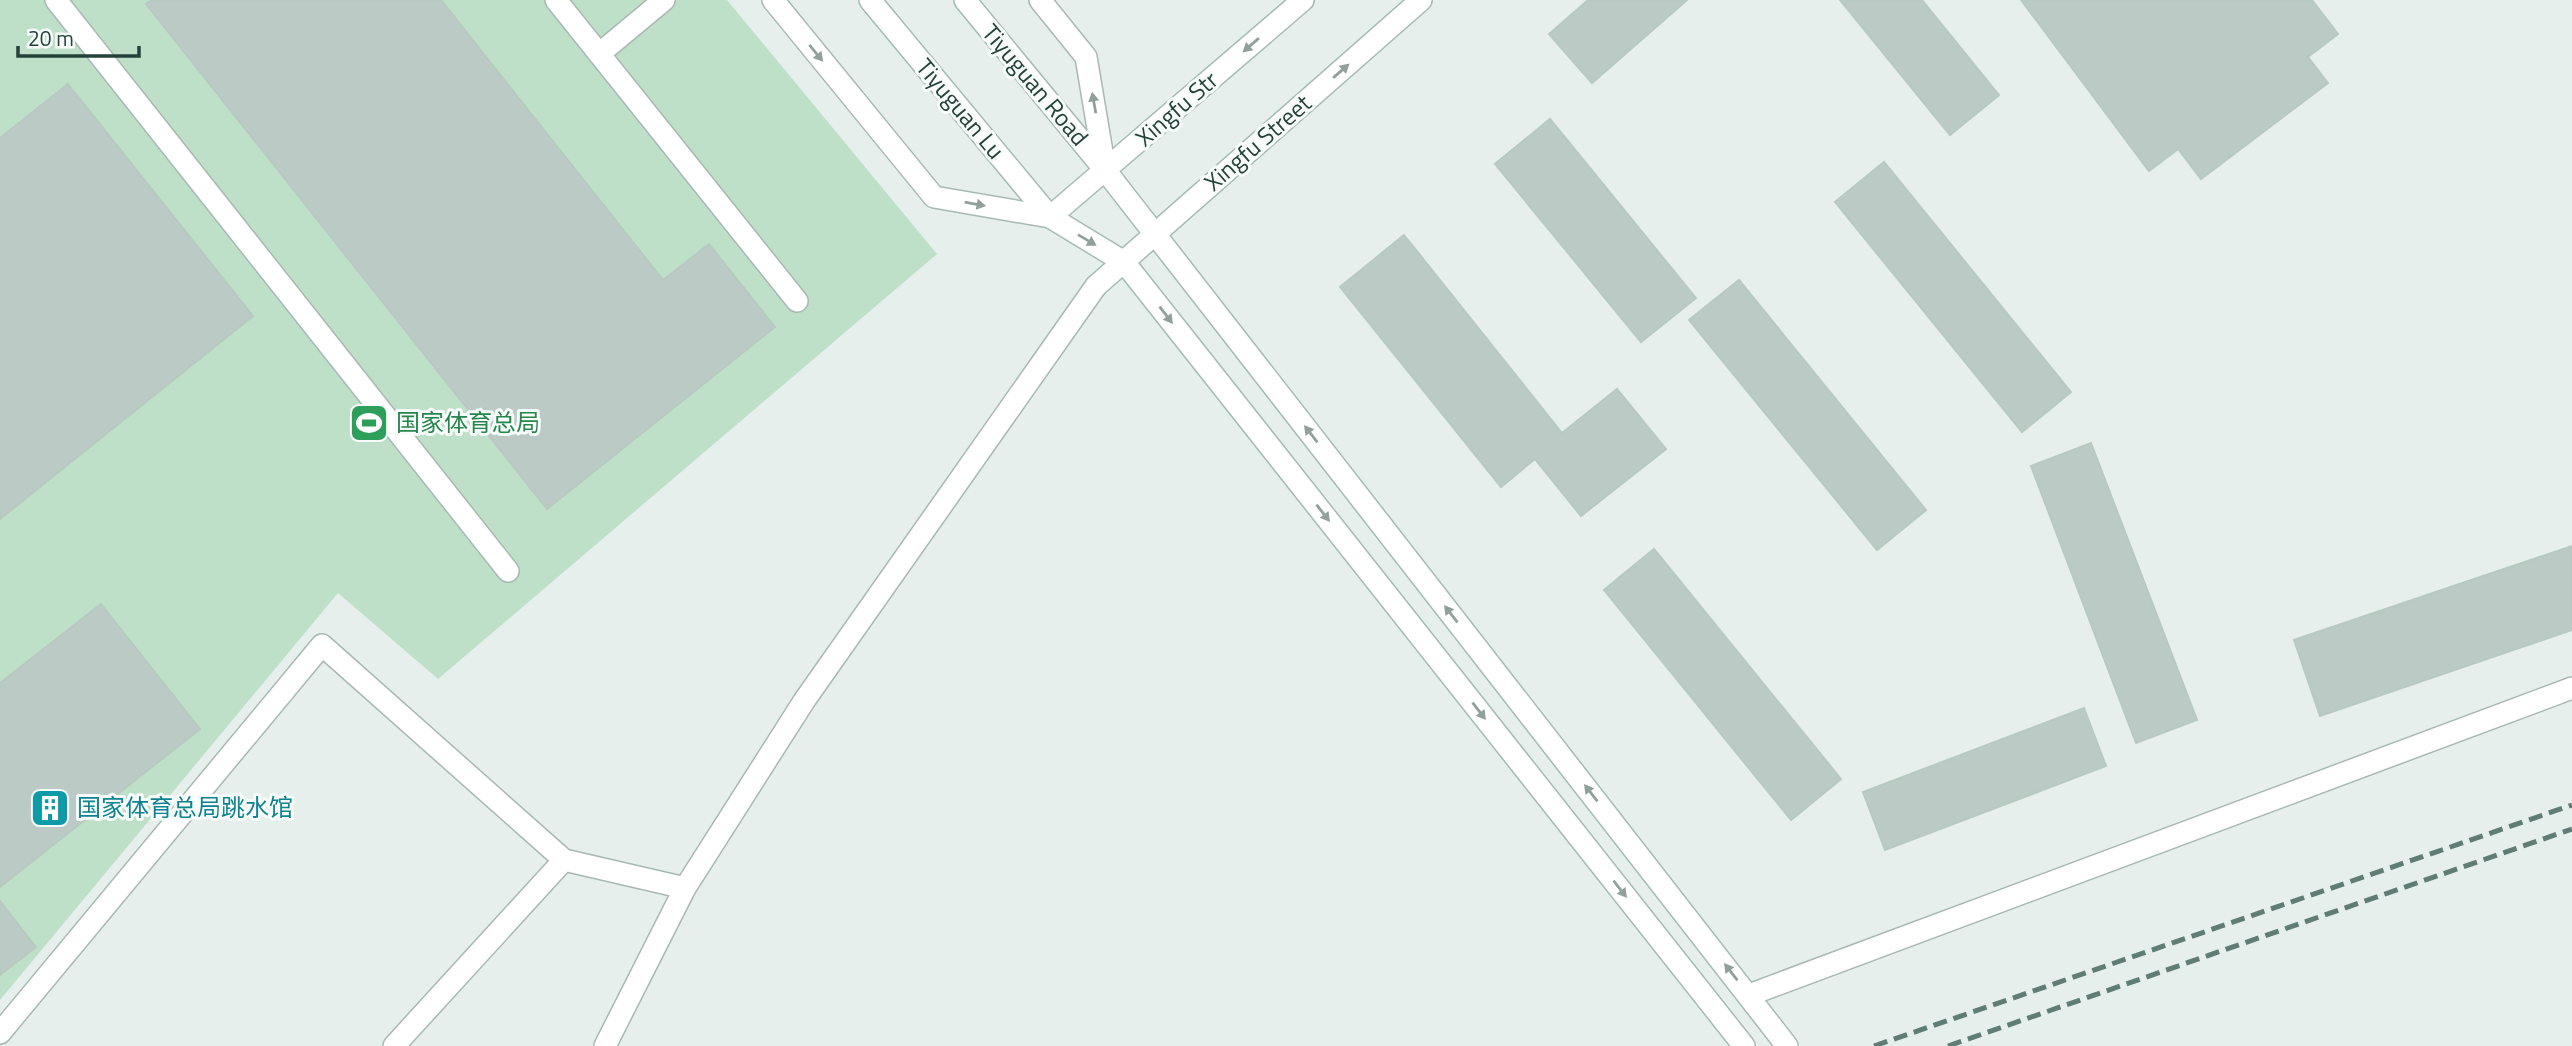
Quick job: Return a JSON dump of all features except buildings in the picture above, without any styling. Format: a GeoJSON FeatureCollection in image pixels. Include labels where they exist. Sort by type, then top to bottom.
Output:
{"type":"FeatureCollection","features":[{"type":"Feature","properties":{"kind":"street"},"geometry":{"type":"LineString","coordinates":[[56,0],[508,570]]}},
{"type":"Feature","properties":{"kind":"street"},"geometry":{"type":"LineString","coordinates":[[556,0],[797,301]]}},
{"type":"Feature","properties":{"kind":"street"},"geometry":{"type":"LineString","coordinates":[[599,54],[664,0]]}},
{"type":"Feature","properties":{"kind":"street"},"geometry":{"type":"LineString","coordinates":[[773,0],[934,197],[1050,217],[1124,262],[1744,1046]]}},
{"type":"Feature","properties":{"kind":"street","name":"Tiyuguan Lu"},"geometry":{"type":"LineString","coordinates":[[870,0],[1050,217]]}},
{"type":"Feature","properties":{"kind":"street","name":"Tiyuguan Road"},"geometry":{"type":"LineString","coordinates":[[965,0],[1105,170],[1787,1046]]}},
{"type":"Feature","properties":{"kind":"street"},"geometry":{"type":"LineString","coordinates":[[1040,0],[1086,57],[1105,170]]}},
{"type":"Feature","properties":{"kind":"street","name":"Xingfu Str"},"geometry":{"type":"LineString","coordinates":[[1050,217],[1303,0]]}},
{"type":"Feature","properties":{"kind":"street","name":"Xingfu Street"},"geometry":{"type":"LineString","coordinates":[[605,1046],[685,888],[804,701],[1096,286],[1421,0]]}},
{"type":"Feature","properties":{"kind":"street"},"geometry":{"type":"LineString","coordinates":[[0,1033],[322,645],[564,860],[685,888]]}},
{"type":"Feature","properties":{"kind":"street"},"geometry":{"type":"LineString","coordinates":[[1749,995],[2572,688]]}},
{"type":"Feature","properties":{"kind":"street"},"geometry":{"type":"LineString","coordinates":[[394,1046],[564,860]]}},
{"type":"Feature","properties":{"kind":"green space","name":"国家体育总局"},"geometry":{"type":"Polygon","coordinates":[[[0,0],[727,0],[937,254],[438,679],[338,593],[0,1000],[0,0]]]}},
{"type":"Feature","properties":{"kind":"railway"},"geometry":{"type":"LineString","coordinates":[[1874,1046],[2572,805]]}},
{"type":"Feature","properties":{"kind":"railway"},"geometry":{"type":"LineString","coordinates":[[1948,1046],[2572,829]]}},
{"type":"Feature","properties":{"kind":"place","name":"国家体育总局"},"geometry":{"type":"Point","coordinates":[369,423]}},
{"type":"Feature","properties":{"kind":"place","name":"国家体育总局跳水馆"},"geometry":{"type":"Point","coordinates":[50,808]}}]}
